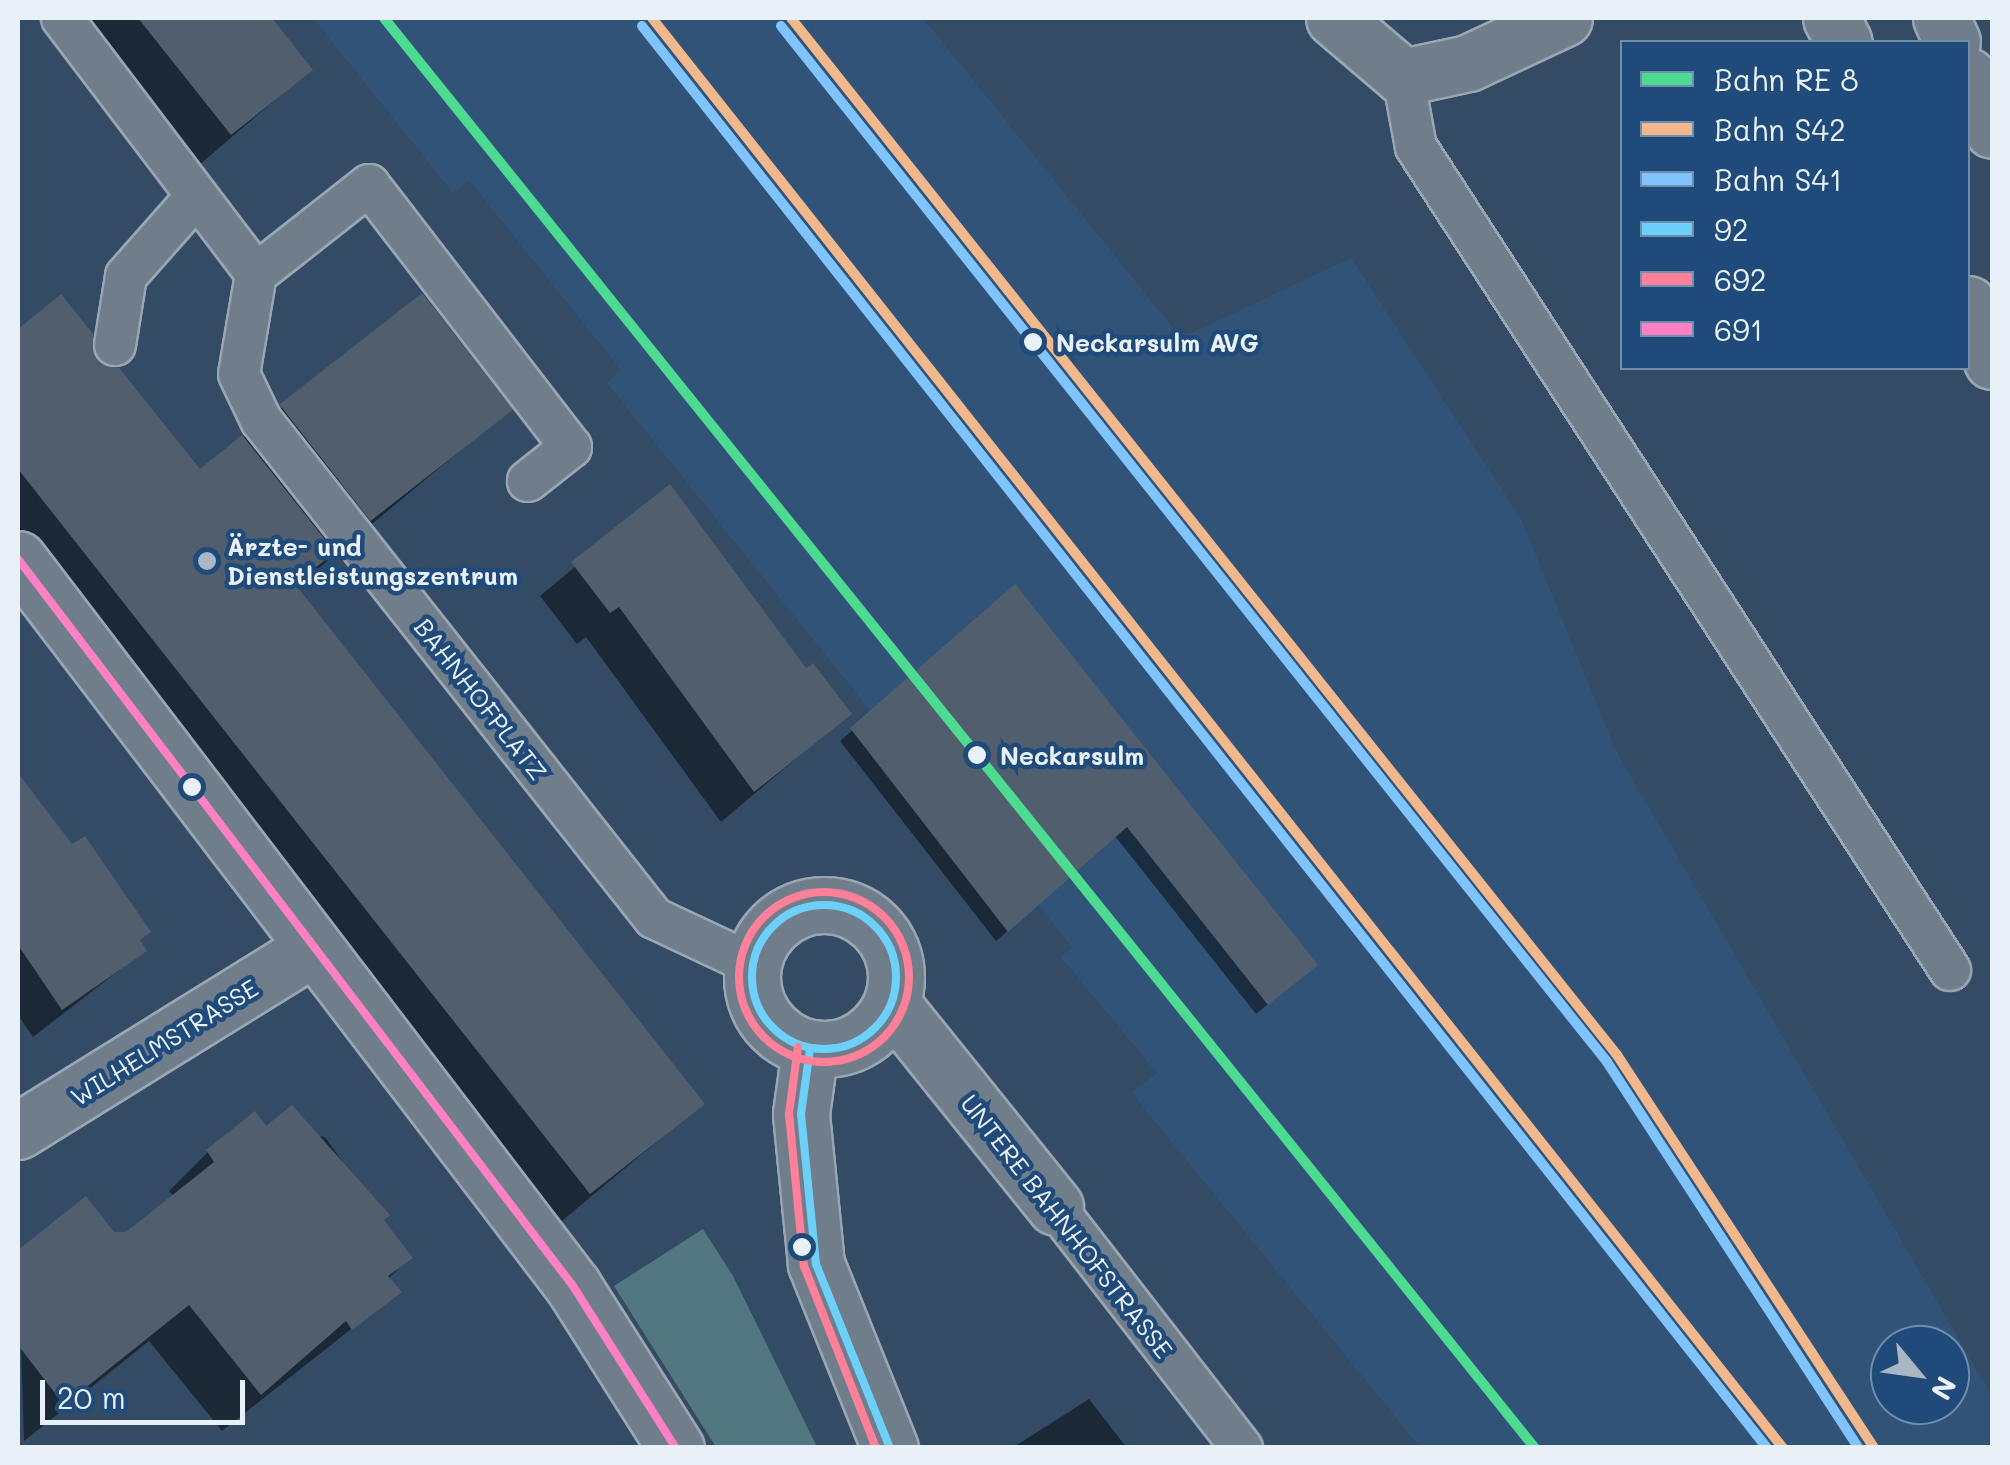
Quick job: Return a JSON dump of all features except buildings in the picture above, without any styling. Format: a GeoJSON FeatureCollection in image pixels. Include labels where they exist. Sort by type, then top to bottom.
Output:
{"type":"FeatureCollection","features":[{"type":"Feature","properties":{"kind":"street"},"geometry":{"type":"LineString","coordinates":[[1361,26],[1403,77],[1468,63],[1564,18]]}},
{"type":"Feature","properties":{"kind":"street"},"geometry":{"type":"LineString","coordinates":[[1970,80],[1992,130]]}},
{"type":"Feature","properties":{"kind":"street"},"geometry":{"type":"LineString","coordinates":[[1970,309],[1992,362]]}},
{"type":"Feature","properties":{"kind":"street"},"geometry":{"type":"LineString","coordinates":[[18,558],[308,952],[573,1286],[676,1448]]}},
{"type":"Feature","properties":{"kind":"street"},"geometry":{"type":"LineString","coordinates":[[828,904],[861,914],[886,937],[898,970],[892,1004],[858,1041],[810,1049],[763,1018],[752,964],[766,931],[793,910],[828,904]]}},
{"type":"Feature","properties":{"kind":"street","name":"WILHELMSTRASSE"},"geometry":{"type":"LineString","coordinates":[[18,1131],[308,952]]}},
{"type":"Feature","properties":{"kind":"street","name":"UNTERE BAHNHOFSTRASSE"},"geometry":{"type":"LineString","coordinates":[[892,1004],[979,1139],[1055,1208]]}},
{"type":"Feature","properties":{"kind":"street"},"geometry":{"type":"LineString","coordinates":[[810,1049],[801,1114],[816,1264],[890,1448]]}},
{"type":"Feature","properties":{"kind":"lane"},"geometry":{"type":"LineString","coordinates":[[62,18],[256,274],[369,185],[571,447],[528,480]]}},
{"type":"Feature","properties":{"kind":"lane"},"geometry":{"type":"LineString","coordinates":[[1403,77],[1416,147],[1950,970]]}},
{"type":"Feature","properties":{"kind":"lane"},"geometry":{"type":"LineString","coordinates":[[115,345],[126,276],[196,198]]}},
{"type":"Feature","properties":{"kind":"lane","name":"BAHNHOFPLATZ"},"geometry":{"type":"LineString","coordinates":[[256,274],[239,374],[261,420],[654,918],[752,964]]}},
{"type":"Feature","properties":{"kind":"lane","name":"UNTERE BAHNHOFSTRASSE"},"geometry":{"type":"LineString","coordinates":[[1055,1208],[1242,1448]]}},
{"type":"Feature","properties":{"kind":"shaded area"},"geometry":{"type":"Polygon","coordinates":[[[313,18],[923,18],[1181,338],[1351,258],[1521,519],[1616,751],[1951,1325],[1870,1325],[1870,1425],[1970,1425],[1970,1358],[1992,1396],[1992,1447],[1420,1447],[1132,1093],[1157,1073],[1061,957],[1072,947],[974,824],[965,828],[607,383],[621,370],[469,180],[453,193],[313,18]]]}},
{"type":"Feature","properties":{"kind":"green space"},"geometry":{"type":"Polygon","coordinates":[[[703,1229],[733,1276],[817,1447],[716,1447],[614,1286],[703,1229]]]}},
{"type":"Feature","properties":{"kind":"transit line"},"geometry":{"type":"LineString","coordinates":[[384,18],[1535,1448]]}},
{"type":"Feature","properties":{"kind":"transit line","name":"691"},"geometry":{"type":"LineString","coordinates":[[18,559],[573,1286],[676,1448]]}},
{"type":"Feature","properties":{"kind":"transit line","name":"692"},"geometry":{"type":"LineString","coordinates":[[824,892],[856,899],[884,917],[902,945],[909,977],[902,1009],[884,1037],[856,1055],[824,1062],[792,1055],[764,1037],[746,1009],[739,977],[746,945],[764,917],[792,899],[824,892]]}},
{"type":"Feature","properties":{"kind":"transit line","name":"92"},"geometry":{"type":"LineString","coordinates":[[824,905],[852,910],[875,926],[891,949],[896,977],[891,1005],[875,1028],[852,1044],[824,1049],[796,1044],[773,1028],[757,1005],[752,977],[757,949],[773,926],[796,910],[824,905]]}},
{"type":"Feature","properties":{"kind":"transit line","name":"692"},"geometry":{"type":"LineString","coordinates":[[798,1047],[789,1114],[804,1266],[876,1448]]}},
{"type":"Feature","properties":{"kind":"transit line","name":"92"},"geometry":{"type":"LineString","coordinates":[[810,1049],[801,1114],[816,1264],[890,1448]]}},
{"type":"Feature","properties":{"kind":"rail line","name":"S42"},"geometry":{"type":"LineString","coordinates":[[652,18],[1783,1448]]}},
{"type":"Feature","properties":{"kind":"rail line","name":"S42"},"geometry":{"type":"LineString","coordinates":[[791,18],[1617,1055],[1874,1448]]}},
{"type":"Feature","properties":{"kind":"rail line","name":"S41"},"geometry":{"type":"LineString","coordinates":[[642,26],[1767,1448]]}},
{"type":"Feature","properties":{"kind":"rail line","name":"S41"},"geometry":{"type":"LineString","coordinates":[[781,26],[1607,1062],[1859,1448]]}},
{"type":"Feature","properties":{"kind":"place","name":"Neckarsulm AVG"},"geometry":{"type":"Point","coordinates":[1033,342]}},
{"type":"Feature","properties":{"kind":"place","name":"Ärzte- und Dienstleistungszentrum"},"geometry":{"type":"Point","coordinates":[207,561]}},
{"type":"Feature","properties":{"kind":"place","name":"Neckarsulm"},"geometry":{"type":"Point","coordinates":[977,755]}}]}
